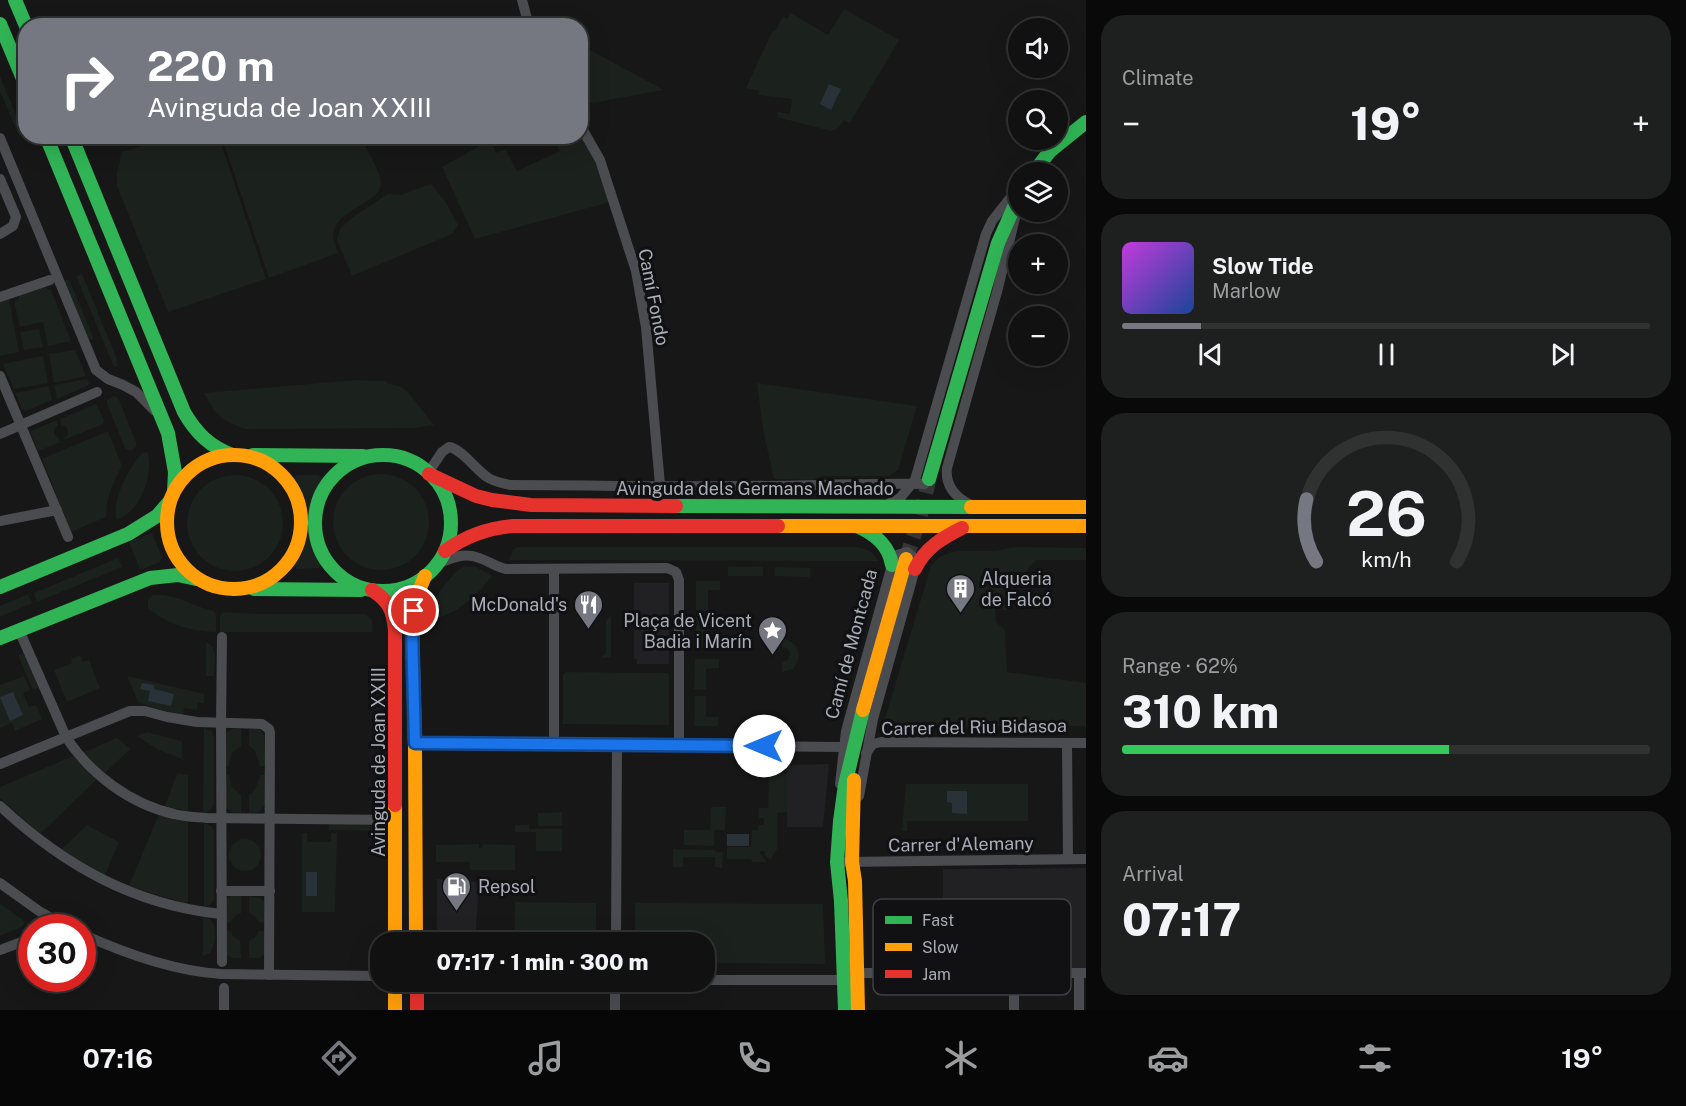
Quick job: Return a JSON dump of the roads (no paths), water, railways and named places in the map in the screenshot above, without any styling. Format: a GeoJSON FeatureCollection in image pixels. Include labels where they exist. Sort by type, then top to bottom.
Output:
{"type":"FeatureCollection","features":[{"type":"Feature","properties":{"kind":"main road"},"geometry":{"type":"LineString","coordinates":[[15,0],[23,18]]}},
{"type":"Feature","properties":{"kind":"main road"},"geometry":{"type":"LineString","coordinates":[[0,24],[18,67]]}},
{"type":"Feature","properties":{"kind":"main road"},"geometry":{"type":"LineString","coordinates":[[1042,162],[1050,151],[1086,122]]}},
{"type":"Feature","properties":{"kind":"main road"},"geometry":{"type":"LineString","coordinates":[[49,144],[169,435],[175,472],[166,526],[172,548],[179,561],[196,579]]}},
{"type":"Feature","properties":{"kind":"main road"},"geometry":{"type":"LineString","coordinates":[[74,144],[189,422],[210,445],[218,450],[252,458],[276,469],[293,489],[298,501],[302,527],[295,552],[279,573],[268,581],[243,589]]}},
{"type":"Feature","properties":{"kind":"main road"},"geometry":{"type":"LineString","coordinates":[[924,477],[998,243],[1008,220]]}},
{"type":"Feature","properties":{"kind":"main road"},"geometry":{"type":"LineString","coordinates":[[0,587],[128,534],[157,516],[182,479],[193,469],[205,461],[219,457],[236,455],[388,456],[409,461],[429,474],[442,490],[450,513],[450,532],[445,550],[437,564],[425,576],[404,588],[392,591],[227,590],[178,575],[150,578],[0,638]]}},
{"type":"Feature","properties":{"kind":"main road"},"geometry":{"type":"LineString","coordinates":[[371,590],[349,582],[331,567],[316,537],[315,514],[322,492],[336,474],[356,461],[376,456],[388,456]]}},
{"type":"Feature","properties":{"kind":"main road","name":"Avinguda dels Germans Machado"},"geometry":{"type":"LineString","coordinates":[[429,474],[476,496],[521,505],[1086,507]]}},
{"type":"Feature","properties":{"kind":"main road","name":"Avinguda dels Germans Machado"},"geometry":{"type":"LineString","coordinates":[[445,550],[463,538],[503,526],[1086,526]]}},
{"type":"Feature","properties":{"kind":"main road"},"geometry":{"type":"LineString","coordinates":[[856,526],[863,528],[884,544],[892,565]]}},
{"type":"Feature","properties":{"kind":"main road"},"geometry":{"type":"LineString","coordinates":[[911,564],[943,537],[968,526]]}},
{"type":"Feature","properties":{"kind":"main road","name":"Camí de Montcada"},"geometry":{"type":"LineString","coordinates":[[858,1010],[837,862],[840,821],[845,785],[860,722],[911,564]]}},
{"type":"Feature","properties":{"kind":"main road","name":"Avinguda de Joan XXIII"},"geometry":{"type":"LineString","coordinates":[[416,932],[412,626],[419,591],[425,576]]}},
{"type":"Feature","properties":{"kind":"main road","name":"Avinguda de Joan XXIII"},"geometry":{"type":"LineString","coordinates":[[371,590],[383,597],[390,608],[395,627],[395,932]]}},
{"type":"Feature","properties":{"kind":"main road","name":"Camí de Montcada"},"geometry":{"type":"LineString","coordinates":[[845,1010],[853,976],[855,881],[852,862],[855,749]]}},
{"type":"Feature","properties":{"kind":"main road"},"geometry":{"type":"LineString","coordinates":[[395,992],[395,1010]]}},
{"type":"Feature","properties":{"kind":"main road"},"geometry":{"type":"LineString","coordinates":[[417,992],[417,1010]]}},
{"type":"Feature","properties":{"kind":"street"},"geometry":{"type":"LineString","coordinates":[[522,0],[527,18]]}},
{"type":"Feature","properties":{"kind":"street"},"geometry":{"type":"LineString","coordinates":[[0,138],[5,164],[35,222],[96,370],[108,379],[136,392],[162,419]]}},
{"type":"Feature","properties":{"kind":"street","name":"Camí Fondo"},"geometry":{"type":"LineString","coordinates":[[588,139],[600,160],[636,271],[646,327],[660,485]]}},
{"type":"Feature","properties":{"kind":"street"},"geometry":{"type":"LineString","coordinates":[[0,179],[16,217],[13,226],[0,234]]}},
{"type":"Feature","properties":{"kind":"street"},"geometry":{"type":"LineString","coordinates":[[880,507],[903,495],[912,484],[924,477],[986,234],[992,220],[1008,199]]}},
{"type":"Feature","properties":{"kind":"street"},"geometry":{"type":"LineString","coordinates":[[0,234],[35,222]]}},
{"type":"Feature","properties":{"kind":"street"},"geometry":{"type":"LineString","coordinates":[[924,477],[938,483],[942,480],[947,468],[997,292],[1014,222]]}},
{"type":"Feature","properties":{"kind":"street"},"geometry":{"type":"LineString","coordinates":[[0,297],[50,280]]}},
{"type":"Feature","properties":{"kind":"street"},"geometry":{"type":"LineString","coordinates":[[0,376],[4,398],[21,425],[68,537]]}},
{"type":"Feature","properties":{"kind":"street"},"geometry":{"type":"LineString","coordinates":[[0,434],[97,392]]}},
{"type":"Feature","properties":{"kind":"street"},"geometry":{"type":"LineString","coordinates":[[429,474],[442,452],[449,447],[459,450],[488,478],[510,485],[912,484]]}},
{"type":"Feature","properties":{"kind":"street"},"geometry":{"type":"LineString","coordinates":[[947,468],[946,477],[949,487],[958,497],[975,507]]}},
{"type":"Feature","properties":{"kind":"street"},"geometry":{"type":"LineString","coordinates":[[894,484],[903,488],[903,495]]}},
{"type":"Feature","properties":{"kind":"street"},"geometry":{"type":"LineString","coordinates":[[0,521],[57,510]]}},
{"type":"Feature","properties":{"kind":"street","name":"Camí de Montcada"},"geometry":{"type":"LineString","coordinates":[[855,749],[846,731],[892,565],[897,555],[907,552],[914,558],[911,564]]}},
{"type":"Feature","properties":{"kind":"street"},"geometry":{"type":"LineString","coordinates":[[437,564],[471,555],[506,569],[667,568],[676,572],[679,580],[679,745]]}},
{"type":"Feature","properties":{"kind":"street"},"geometry":{"type":"LineString","coordinates":[[554,569],[554,745]]}},
{"type":"Feature","properties":{"kind":"street"},"geometry":{"type":"LineString","coordinates":[[19,630],[66,736],[92,770],[131,797],[155,809],[177,815],[221,818],[396,820]]}},
{"type":"Feature","properties":{"kind":"street"},"geometry":{"type":"LineString","coordinates":[[222,637],[222,962]]}},
{"type":"Feature","properties":{"kind":"street"},"geometry":{"type":"LineString","coordinates":[[0,764],[130,711],[137,710],[180,720],[262,724],[270,733],[269,975]]}},
{"type":"Feature","properties":{"kind":"street","name":"Carrer del Riu Bidasoa"},"geometry":{"type":"LineString","coordinates":[[415,743],[855,749],[881,742],[1086,743]]}},
{"type":"Feature","properties":{"kind":"street"},"geometry":{"type":"LineString","coordinates":[[1067,743],[1068,859]]}},
{"type":"Feature","properties":{"kind":"street"},"geometry":{"type":"LineString","coordinates":[[616,932],[617,745]]}},
{"type":"Feature","properties":{"kind":"street"},"geometry":{"type":"LineString","coordinates":[[0,806],[41,842],[73,864],[99,878],[159,902],[196,911],[221,914]]}},
{"type":"Feature","properties":{"kind":"street","name":"Carrer d'Alemany"},"geometry":{"type":"LineString","coordinates":[[837,862],[1086,859]]}},
{"type":"Feature","properties":{"kind":"street"},"geometry":{"type":"LineString","coordinates":[[0,883],[44,914]]}},
{"type":"Feature","properties":{"kind":"street"},"geometry":{"type":"LineString","coordinates":[[221,891],[270,891]]}},
{"type":"Feature","properties":{"kind":"street"},"geometry":{"type":"LineString","coordinates":[[96,940],[136,956],[175,967],[215,973],[370,976]]}},
{"type":"Feature","properties":{"kind":"street"},"geometry":{"type":"LineString","coordinates":[[0,950],[18,943]]}},
{"type":"Feature","properties":{"kind":"street"},"geometry":{"type":"LineString","coordinates":[[1079,1010],[1083,973]]}},
{"type":"Feature","properties":{"kind":"street"},"geometry":{"type":"LineString","coordinates":[[715,980],[873,976]]}},
{"type":"Feature","properties":{"kind":"street"},"geometry":{"type":"LineString","coordinates":[[224,1010],[225,988]]}},
{"type":"Feature","properties":{"kind":"street"},"geometry":{"type":"LineString","coordinates":[[615,992],[615,1010]]}},
{"type":"Feature","properties":{"kind":"tunnel"},"geometry":{"type":"LineString","coordinates":[[906,559],[920,517],[929,479]]}},
{"type":"Feature","properties":{"kind":"place","name":"Alqueria de Falcó"},"geometry":{"type":"Point","coordinates":[960,614]}},
{"type":"Feature","properties":{"kind":"place","name":"McDonald's"},"geometry":{"type":"Point","coordinates":[588,630]}},
{"type":"Feature","properties":{"kind":"place","name":"Plaça de Vicent Badia i Marín"},"geometry":{"type":"Point","coordinates":[773,656]}},
{"type":"Feature","properties":{"kind":"place","name":"Repsol"},"geometry":{"type":"Point","coordinates":[457,912]}}]}
